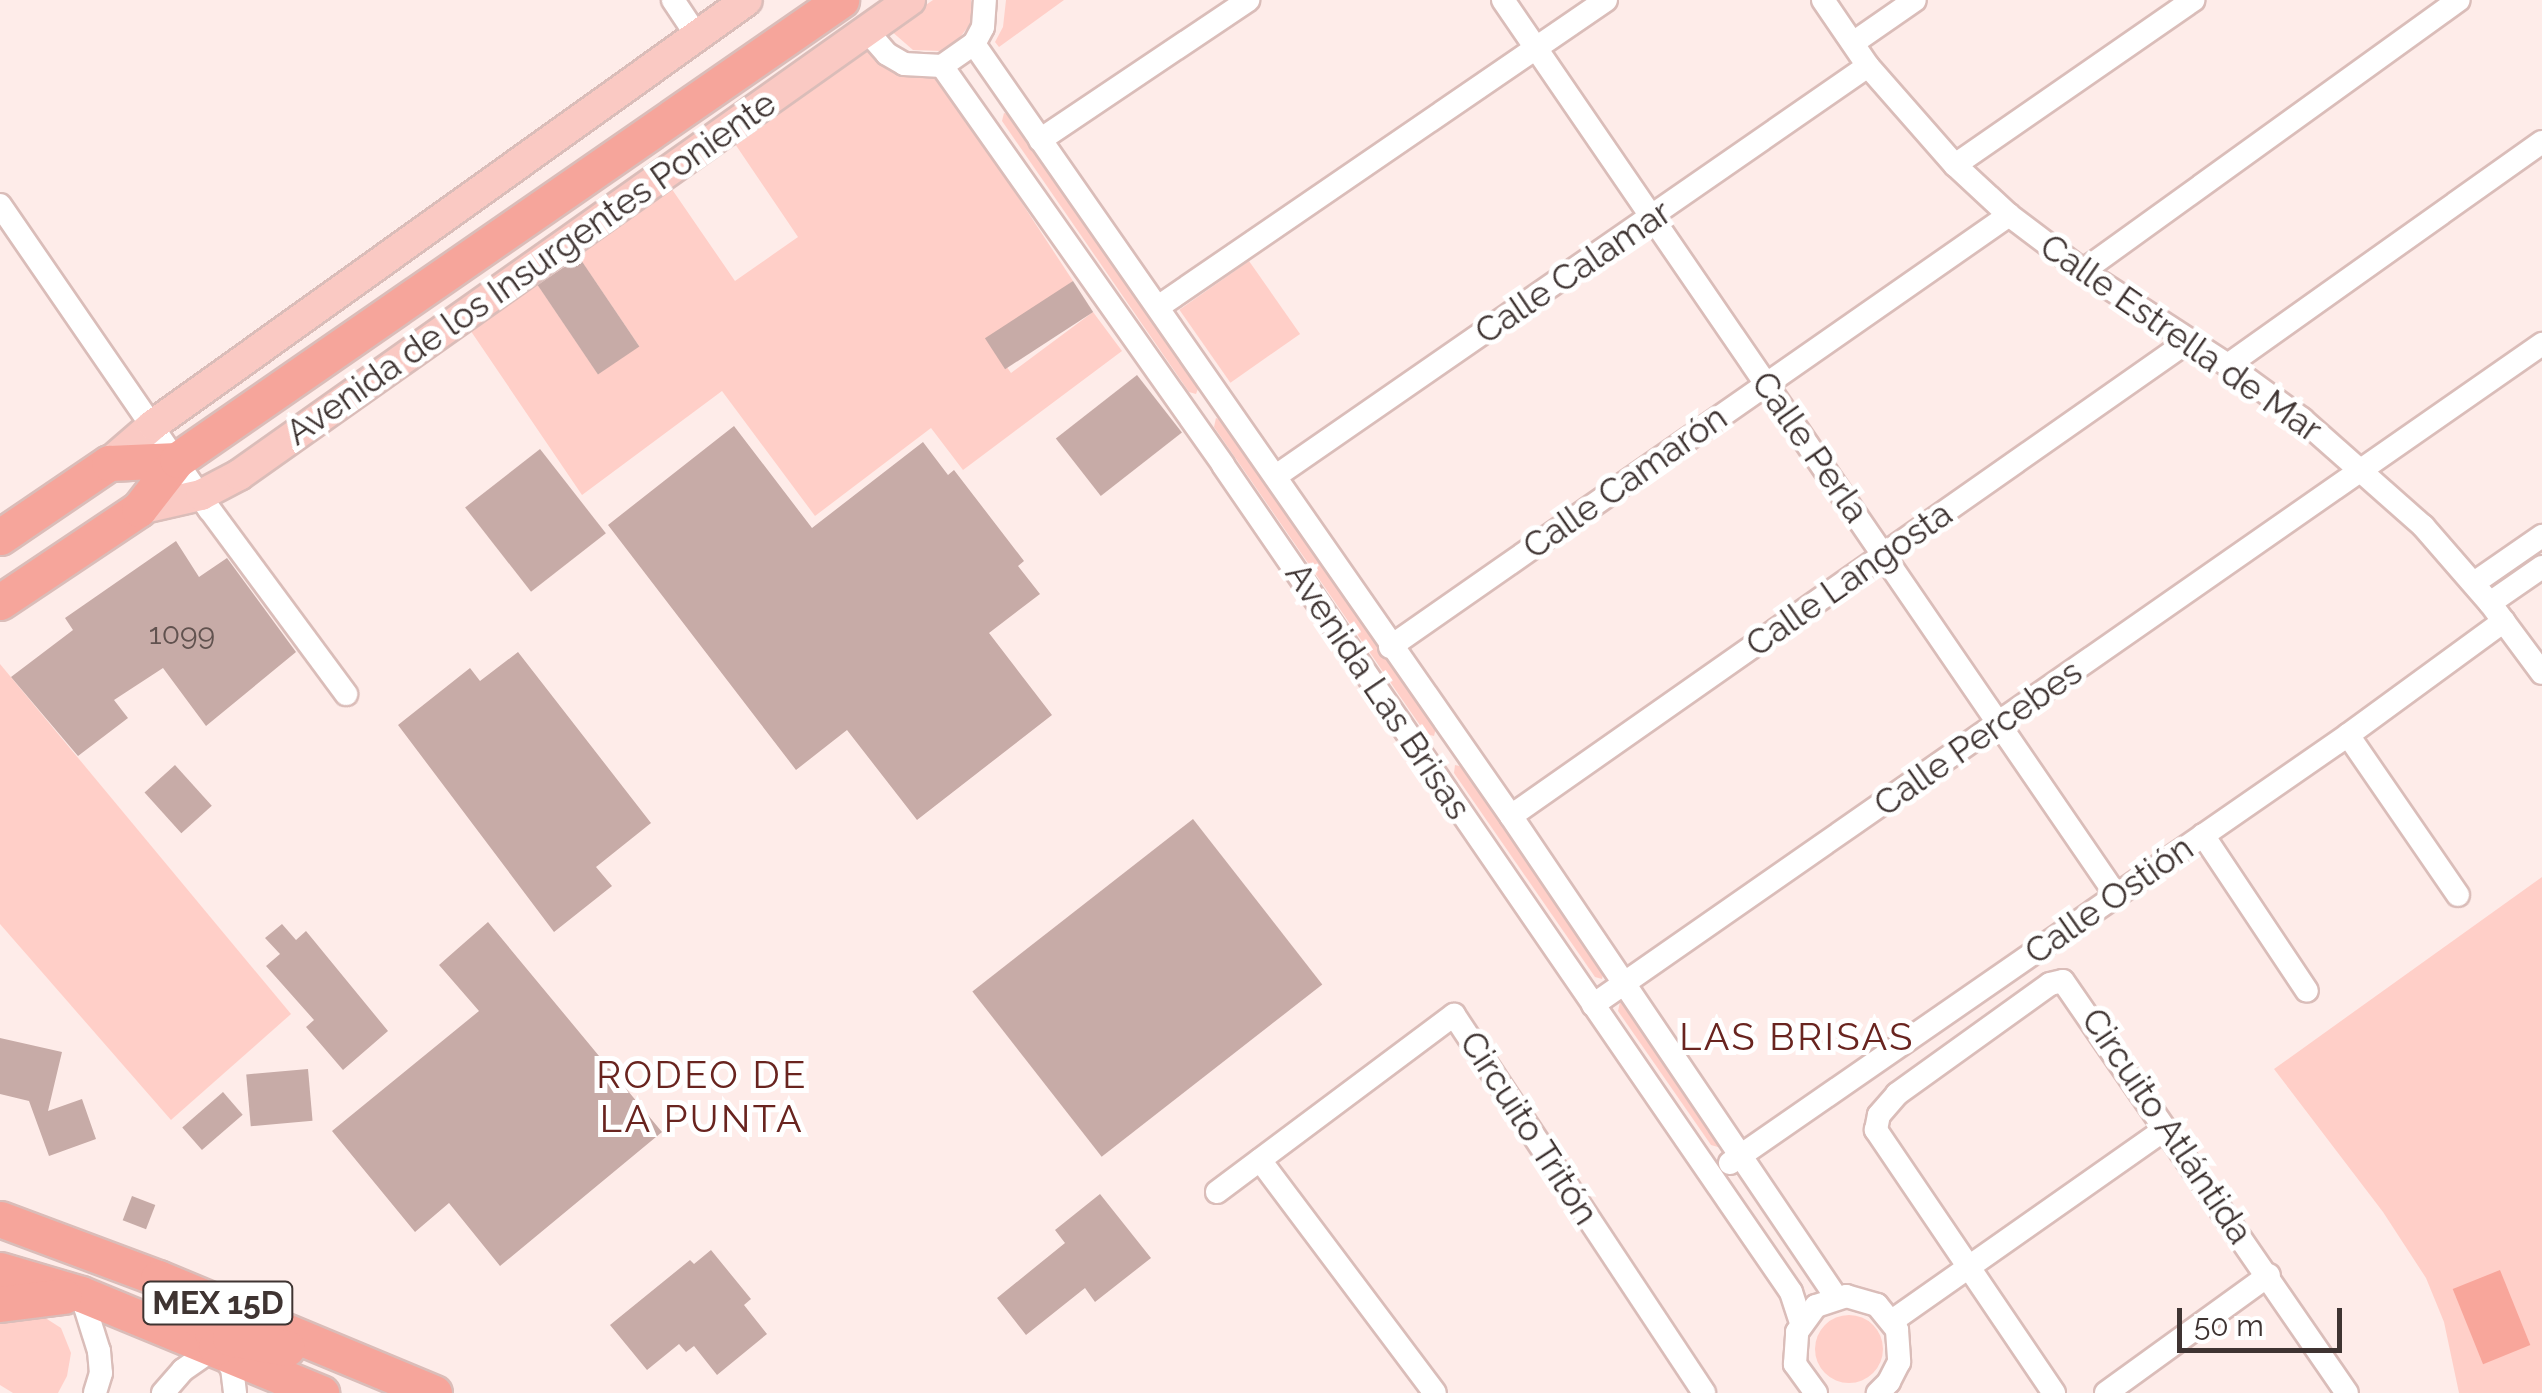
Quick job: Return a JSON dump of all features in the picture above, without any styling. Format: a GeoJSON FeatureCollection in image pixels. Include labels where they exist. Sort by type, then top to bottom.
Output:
{"type":"FeatureCollection","features":[{"type":"Feature","properties":{"kind":"highway","name":"Avenida de los Insurgentes Poniente"},"geometry":{"type":"LineString","coordinates":[[0,602],[139,510],[177,460],[841,0]]}},
{"type":"Feature","properties":{"kind":"highway"},"geometry":{"type":"LineString","coordinates":[[0,537],[109,463],[177,460]]}},
{"type":"Feature","properties":{"kind":"highway"},"geometry":{"type":"LineString","coordinates":[[0,1207],[148,1274]]}},
{"type":"Feature","properties":{"kind":"highway","name":"MEX 15D"},"geometry":{"type":"LineString","coordinates":[[0,1219],[148,1274],[434,1393]]}},
{"type":"Feature","properties":{"kind":"highway"},"geometry":{"type":"LineString","coordinates":[[0,1232],[12,1242],[178,1304],[211,1327],[216,1347],[230,1338],[276,1344],[405,1393]]}},
{"type":"Feature","properties":{"kind":"highway","name":"MEX 15D"},"geometry":{"type":"LineString","coordinates":[[0,1270],[81,1294],[216,1347],[268,1383],[321,1393]]}},
{"type":"Feature","properties":{"kind":"highway"},"geometry":{"type":"LineString","coordinates":[[0,1304],[81,1294]]}},
{"type":"Feature","properties":{"kind":"main road"},"geometry":{"type":"LineString","coordinates":[[109,463],[153,425],[747,0]]}},
{"type":"Feature","properties":{"kind":"main road","name":"Avenida de los Insurgentes Poniente"},"geometry":{"type":"LineString","coordinates":[[139,510],[201,496],[239,475],[910,0]]}},
{"type":"Feature","properties":{"kind":"street"},"geometry":{"type":"LineString","coordinates":[[673,0],[696,36]]}},
{"type":"Feature","properties":{"kind":"street"},"geometry":{"type":"LineString","coordinates":[[867,31],[887,54],[904,64],[942,66],[974,44],[983,27],[985,0]]}},
{"type":"Feature","properties":{"kind":"street"},"geometry":{"type":"LineString","coordinates":[[1040,140],[1248,0]]}},
{"type":"Feature","properties":{"kind":"street","name":"Calle Perla"},"geometry":{"type":"LineString","coordinates":[[1503,0],[1650,220],[1885,554],[2116,895]]}},
{"type":"Feature","properties":{"kind":"street"},"geometry":{"type":"LineString","coordinates":[[1158,308],[1606,0]]}},
{"type":"Feature","properties":{"kind":"street","name":"Calle Estrella de Mar"},"geometry":{"type":"LineString","coordinates":[[1823,0],[1868,66],[1955,165],[2009,216],[2187,342],[2228,365],[2362,471],[2423,526],[2474,583],[2542,673]]}},
{"type":"Feature","properties":{"kind":"street"},"geometry":{"type":"LineString","coordinates":[[1853,43],[1916,0]]}},
{"type":"Feature","properties":{"kind":"street"},"geometry":{"type":"LineString","coordinates":[[1955,165],[2193,0]]}},
{"type":"Feature","properties":{"kind":"street"},"geometry":{"type":"LineString","coordinates":[[2083,271],[2459,0]]}},
{"type":"Feature","properties":{"kind":"street","name":"Avenida Las Brisas"},"geometry":{"type":"LineString","coordinates":[[974,44],[1276,476],[1453,738],[1511,816],[1836,1298]]}},
{"type":"Feature","properties":{"kind":"street","name":"Avenida Las Brisas"},"geometry":{"type":"LineString","coordinates":[[942,66],[1791,1292],[1801,1322],[1793,1353],[1806,1390]]}},
{"type":"Feature","properties":{"kind":"street","name":"Calle Calamar"},"geometry":{"type":"LineString","coordinates":[[1276,476],[1868,66]]}},
{"type":"Feature","properties":{"kind":"street"},"geometry":{"type":"LineString","coordinates":[[976,115],[1008,94]]}},
{"type":"Feature","properties":{"kind":"street"},"geometry":{"type":"LineString","coordinates":[[2228,365],[2542,142]]}},
{"type":"Feature","properties":{"kind":"street"},"geometry":{"type":"LineString","coordinates":[[0,205],[201,496],[346,694]]}},
{"type":"Feature","properties":{"kind":"street","name":"Calle Camarón"},"geometry":{"type":"LineString","coordinates":[[1390,647],[2009,216]]}},
{"type":"Feature","properties":{"kind":"street","name":"Calle Langosta"},"geometry":{"type":"LineString","coordinates":[[1511,816],[2187,342]]}},
{"type":"Feature","properties":{"kind":"street","name":"Calle Percebes"},"geometry":{"type":"LineString","coordinates":[[1592,1004],[2542,344]]}},
{"type":"Feature","properties":{"kind":"street"},"geometry":{"type":"LineString","coordinates":[[2474,583],[2542,536]]}},
{"type":"Feature","properties":{"kind":"street","name":"Calle Ostión"},"geometry":{"type":"LineString","coordinates":[[1711,1176],[2348,735],[2497,612],[2542,567]]}},
{"type":"Feature","properties":{"kind":"street"},"geometry":{"type":"LineString","coordinates":[[2348,735],[2458,895]]}},
{"type":"Feature","properties":{"kind":"street"},"geometry":{"type":"LineString","coordinates":[[1423,757],[1453,738]]}},
{"type":"Feature","properties":{"kind":"street"},"geometry":{"type":"LineString","coordinates":[[2204,835],[2307,990]]}},
{"type":"Feature","properties":{"kind":"street","name":"Circuito Atlántida"},"geometry":{"type":"LineString","coordinates":[[2054,1393],[1880,1142],[1878,1115],[1897,1094],[2050,984],[2063,981],[2270,1275],[2347,1393]]}},
{"type":"Feature","properties":{"kind":"street","name":"Circuito Tritón"},"geometry":{"type":"LineString","coordinates":[[1217,1192],[1454,1015],[1704,1393]]}},
{"type":"Feature","properties":{"kind":"street"},"geometry":{"type":"LineString","coordinates":[[1892,1320],[2165,1129]]}},
{"type":"Feature","properties":{"kind":"street"},"geometry":{"type":"LineString","coordinates":[[1260,1160],[1435,1393]]}},
{"type":"Feature","properties":{"kind":"street"},"geometry":{"type":"LineString","coordinates":[[2106,1393],[2270,1275]]}},
{"type":"Feature","properties":{"kind":"street"},"geometry":{"type":"LineString","coordinates":[[81,1294],[99,1351],[101,1373],[95,1393]]}},
{"type":"Feature","properties":{"kind":"street"},"geometry":{"type":"LineString","coordinates":[[1801,1322],[1816,1306],[1836,1298],[1868,1300],[1892,1320],[1900,1340],[1898,1383],[1878,1393]]}},
{"type":"Feature","properties":{"kind":"street"},"geometry":{"type":"LineString","coordinates":[[163,1393],[183,1370],[216,1347],[232,1368],[234,1393]]}},
{"type":"Feature","properties":{"kind":"shaded area"},"geometry":{"type":"Polygon","coordinates":[[[933,0],[971,0],[971,23],[954,45],[941,51],[913,50],[890,30],[933,0]]]}},
{"type":"Feature","properties":{"kind":"shaded area"},"geometry":{"type":"Polygon","coordinates":[[[1006,0],[1064,0],[999,47],[995,42],[1003,27],[1006,0]]]}},
{"type":"Feature","properties":{"kind":"shaded area"},"geometry":{"type":"Polygon","coordinates":[[[867,45],[902,74],[940,78],[1073,281],[990,343],[1011,373],[1093,312],[1122,351],[963,470],[931,428],[815,516],[722,391],[582,495],[464,321],[531,275],[598,374],[639,346],[572,247],[667,182],[735,281],[798,237],[731,138],[867,45]]]}},
{"type":"Feature","properties":{"kind":"shaded area"},"geometry":{"type":"Polygon","coordinates":[[[1004,113],[1012,115],[1199,386],[1196,394],[1189,392],[1002,121],[1004,113]]]}},
{"type":"Feature","properties":{"kind":"shaded area"},"geometry":{"type":"Polygon","coordinates":[[[1249,261],[1300,334],[1230,383],[1179,310],[1249,261]]]}},
{"type":"Feature","properties":{"kind":"shaded area"},"geometry":{"type":"Polygon","coordinates":[[[1216,418],[1224,421],[1436,728],[1434,736],[1426,734],[1214,427],[1216,418]]]}},
{"type":"Feature","properties":{"kind":"shaded area"},"geometry":{"type":"Polygon","coordinates":[[[0,664],[291,1014],[171,1120],[0,924],[0,664]]]}},
{"type":"Feature","properties":{"kind":"shaded area"},"geometry":{"type":"Polygon","coordinates":[[[1455,765],[1464,767],[1604,971],[1602,979],[1595,977],[1454,773],[1455,765]]]}},
{"type":"Feature","properties":{"kind":"shaded area"},"geometry":{"type":"Polygon","coordinates":[[[2542,877],[2542,1393],[2459,1393],[2444,1322],[2426,1278],[2383,1212],[2274,1069],[2542,877]]]}},
{"type":"Feature","properties":{"kind":"shaded area"},"geometry":{"type":"Polygon","coordinates":[[[1620,1002],[1628,1006],[1720,1140],[1718,1147],[1711,1145],[1618,1011],[1620,1002]]]}},
{"type":"Feature","properties":{"kind":"shaded area"},"geometry":{"type":"Polygon","coordinates":[[[2500,1270],[2530,1345],[2483,1364],[2453,1289],[2500,1270]]]}},
{"type":"Feature","properties":{"kind":"shaded area"},"geometry":{"type":"Polygon","coordinates":[[[36,1312],[61,1328],[71,1353],[67,1376],[58,1393],[13,1393],[0,1385],[0,1316],[36,1312]]]}},
{"type":"Feature","properties":{"kind":"shaded area"},"geometry":{"type":"Polygon","coordinates":[[[1849,1315],[1862,1317],[1873,1325],[1881,1336],[1881,1362],[1873,1373],[1862,1381],[1849,1383],[1836,1381],[1825,1373],[1817,1362],[1815,1349],[1817,1336],[1825,1325],[1836,1317],[1849,1315]]]}},
{"type":"Feature","properties":{"kind":"building"},"geometry":{"type":"Polygon","coordinates":[[[579,257],[639,347],[598,374],[538,285],[579,257]]]}},
{"type":"Feature","properties":{"kind":"building"},"geometry":{"type":"Polygon","coordinates":[[[1073,281],[1093,312],[1005,369],[985,338],[1073,281]]]}},
{"type":"Feature","properties":{"kind":"building"},"geometry":{"type":"Polygon","coordinates":[[[1137,375],[1182,433],[1101,496],[1056,438],[1137,375]]]}},
{"type":"Feature","properties":{"kind":"building"},"geometry":{"type":"Polygon","coordinates":[[[734,426],[812,528],[923,442],[948,475],[954,470],[1024,561],[1018,566],[1040,594],[989,633],[1052,715],[917,820],[847,730],[796,770],[608,525],[734,426]]]}},
{"type":"Feature","properties":{"kind":"building"},"geometry":{"type":"Polygon","coordinates":[[[540,449],[606,533],[531,592],[465,507],[540,449]]]}},
{"type":"Feature","properties":{"kind":"building"},"geometry":{"type":"Polygon","coordinates":[[[176,541],[199,577],[227,558],[296,652],[206,726],[163,668],[114,700],[128,718],[78,756],[11,677],[73,630],[65,618],[176,541]]]}},
{"type":"Feature","properties":{"kind":"building"},"geometry":{"type":"Polygon","coordinates":[[[518,652],[651,823],[596,867],[612,886],[554,932],[398,725],[470,668],[480,681],[518,652]]]}},
{"type":"Feature","properties":{"kind":"building"},"geometry":{"type":"Polygon","coordinates":[[[175,765],[212,806],[181,833],[145,792],[175,765]]]}},
{"type":"Feature","properties":{"kind":"building"},"geometry":{"type":"Polygon","coordinates":[[[1193,819],[1322,984],[1102,1157],[972,991],[1193,819]]]}},
{"type":"Feature","properties":{"kind":"building"},"geometry":{"type":"Polygon","coordinates":[[[488,922],[662,1132],[500,1266],[449,1203],[415,1232],[332,1131],[479,1011],[439,965],[488,922]]]}},
{"type":"Feature","properties":{"kind":"building"},"geometry":{"type":"Polygon","coordinates":[[[282,924],[296,940],[306,931],[388,1031],[343,1070],[306,1027],[314,1020],[266,966],[280,954],[265,938],[282,924]]]}},
{"type":"Feature","properties":{"kind":"building"},"geometry":{"type":"Polygon","coordinates":[[[0,1038],[62,1052],[48,1111],[82,1099],[96,1139],[49,1156],[29,1101],[0,1094],[0,1038]]]}},
{"type":"Feature","properties":{"kind":"building"},"geometry":{"type":"Polygon","coordinates":[[[308,1069],[313,1121],[251,1126],[246,1074],[308,1069]]]}},
{"type":"Feature","properties":{"kind":"building"},"geometry":{"type":"Polygon","coordinates":[[[223,1092],[243,1115],[202,1150],[182,1127],[223,1092]]]}},
{"type":"Feature","properties":{"kind":"building"},"geometry":{"type":"Polygon","coordinates":[[[1100,1194],[1151,1258],[1095,1302],[1085,1288],[1026,1335],[997,1298],[1065,1243],[1055,1230],[1100,1194]]]}},
{"type":"Feature","properties":{"kind":"building"},"geometry":{"type":"Polygon","coordinates":[[[132,1196],[155,1205],[146,1229],[123,1220],[132,1196]]]}},
{"type":"Feature","properties":{"kind":"building"},"geometry":{"type":"Polygon","coordinates":[[[711,1250],[751,1299],[744,1305],[767,1334],[717,1375],[694,1346],[686,1352],[679,1344],[647,1370],[610,1325],[690,1260],[694,1264],[711,1250]]]}},
{"type":"Feature","properties":{"kind":"district","name":"LAS BRISAS"},"geometry":{"type":"Point","coordinates":[1797,1037]}},
{"type":"Feature","properties":{"kind":"district","name":"RODEO DE LA PUNTA"},"geometry":{"type":"Point","coordinates":[702,1097]}}]}
